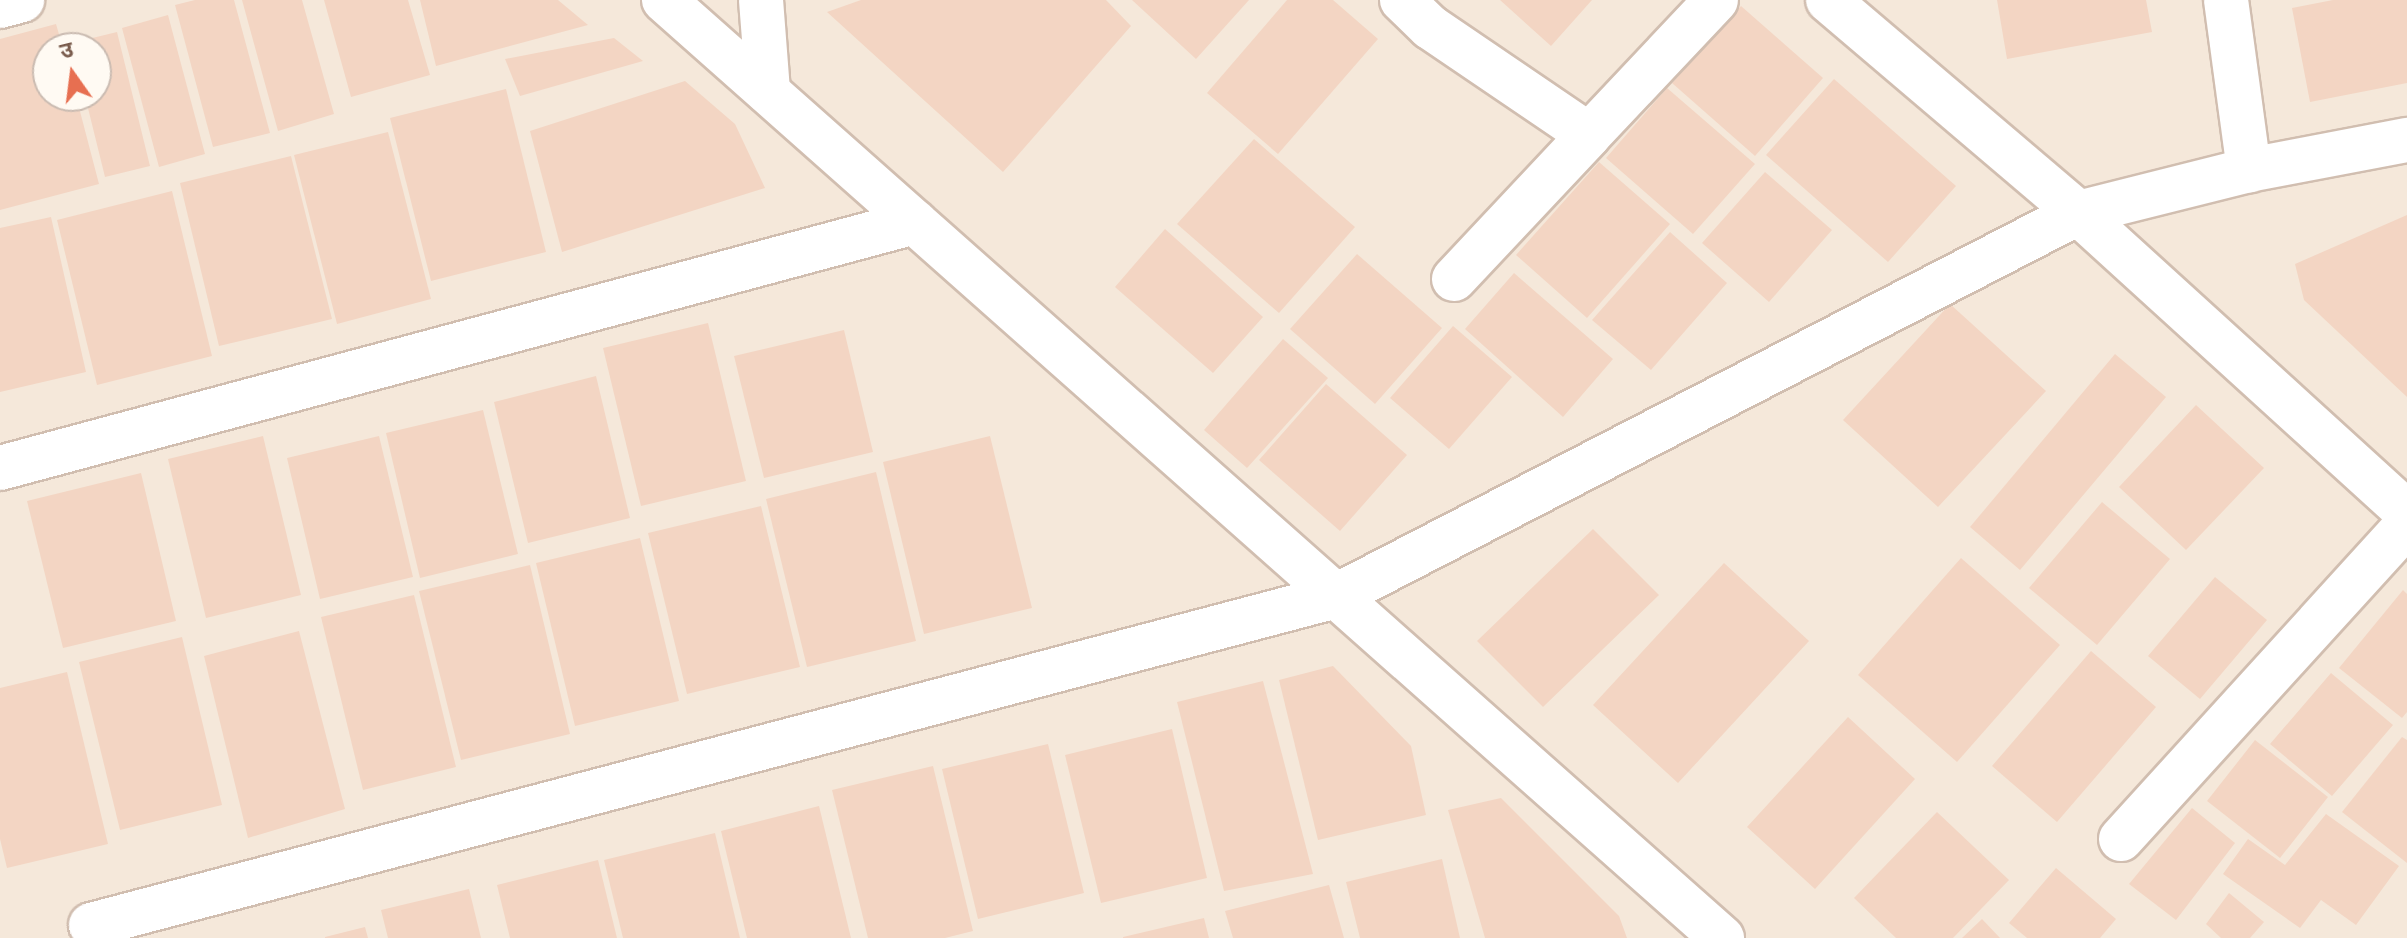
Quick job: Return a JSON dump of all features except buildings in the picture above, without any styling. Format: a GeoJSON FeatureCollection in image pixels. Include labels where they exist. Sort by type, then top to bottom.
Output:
{"type":"FeatureCollection","features":[{"type":"Feature","properties":{"kind":"street"},"geometry":{"type":"LineString","coordinates":[[0,6],[22,0]]}},
{"type":"Feature","properties":{"kind":"street"},"geometry":{"type":"LineString","coordinates":[[664,0],[1722,938]]}},
{"type":"Feature","properties":{"kind":"street"},"geometry":{"type":"LineString","coordinates":[[1402,0],[1430,27],[1589,135]]}},
{"type":"Feature","properties":{"kind":"street"},"geometry":{"type":"LineString","coordinates":[[1454,279],[1716,0]]}},
{"type":"Feature","properties":{"kind":"street"},"geometry":{"type":"LineString","coordinates":[[1828,0],[2078,213],[2407,512]]}},
{"type":"Feature","properties":{"kind":"street"},"geometry":{"type":"LineString","coordinates":[[2226,0],[2249,170]]}},
{"type":"Feature","properties":{"kind":"street"},"geometry":{"type":"LineString","coordinates":[[763,1],[768,92]]}},
{"type":"Feature","properties":{"kind":"street"},"geometry":{"type":"LineString","coordinates":[[91,925],[1336,596],[2078,213],[2249,170],[2407,140]]}},
{"type":"Feature","properties":{"kind":"street"},"geometry":{"type":"LineString","coordinates":[[0,468],[915,222]]}},
{"type":"Feature","properties":{"kind":"street"},"geometry":{"type":"LineString","coordinates":[[2121,839],[2407,525]]}},
{"type":"Feature","properties":{"kind":"shaded area"},"geometry":{"type":"Polygon","coordinates":[[[0,0],[2407,0],[2407,938],[0,938],[0,0]]]}}]}
